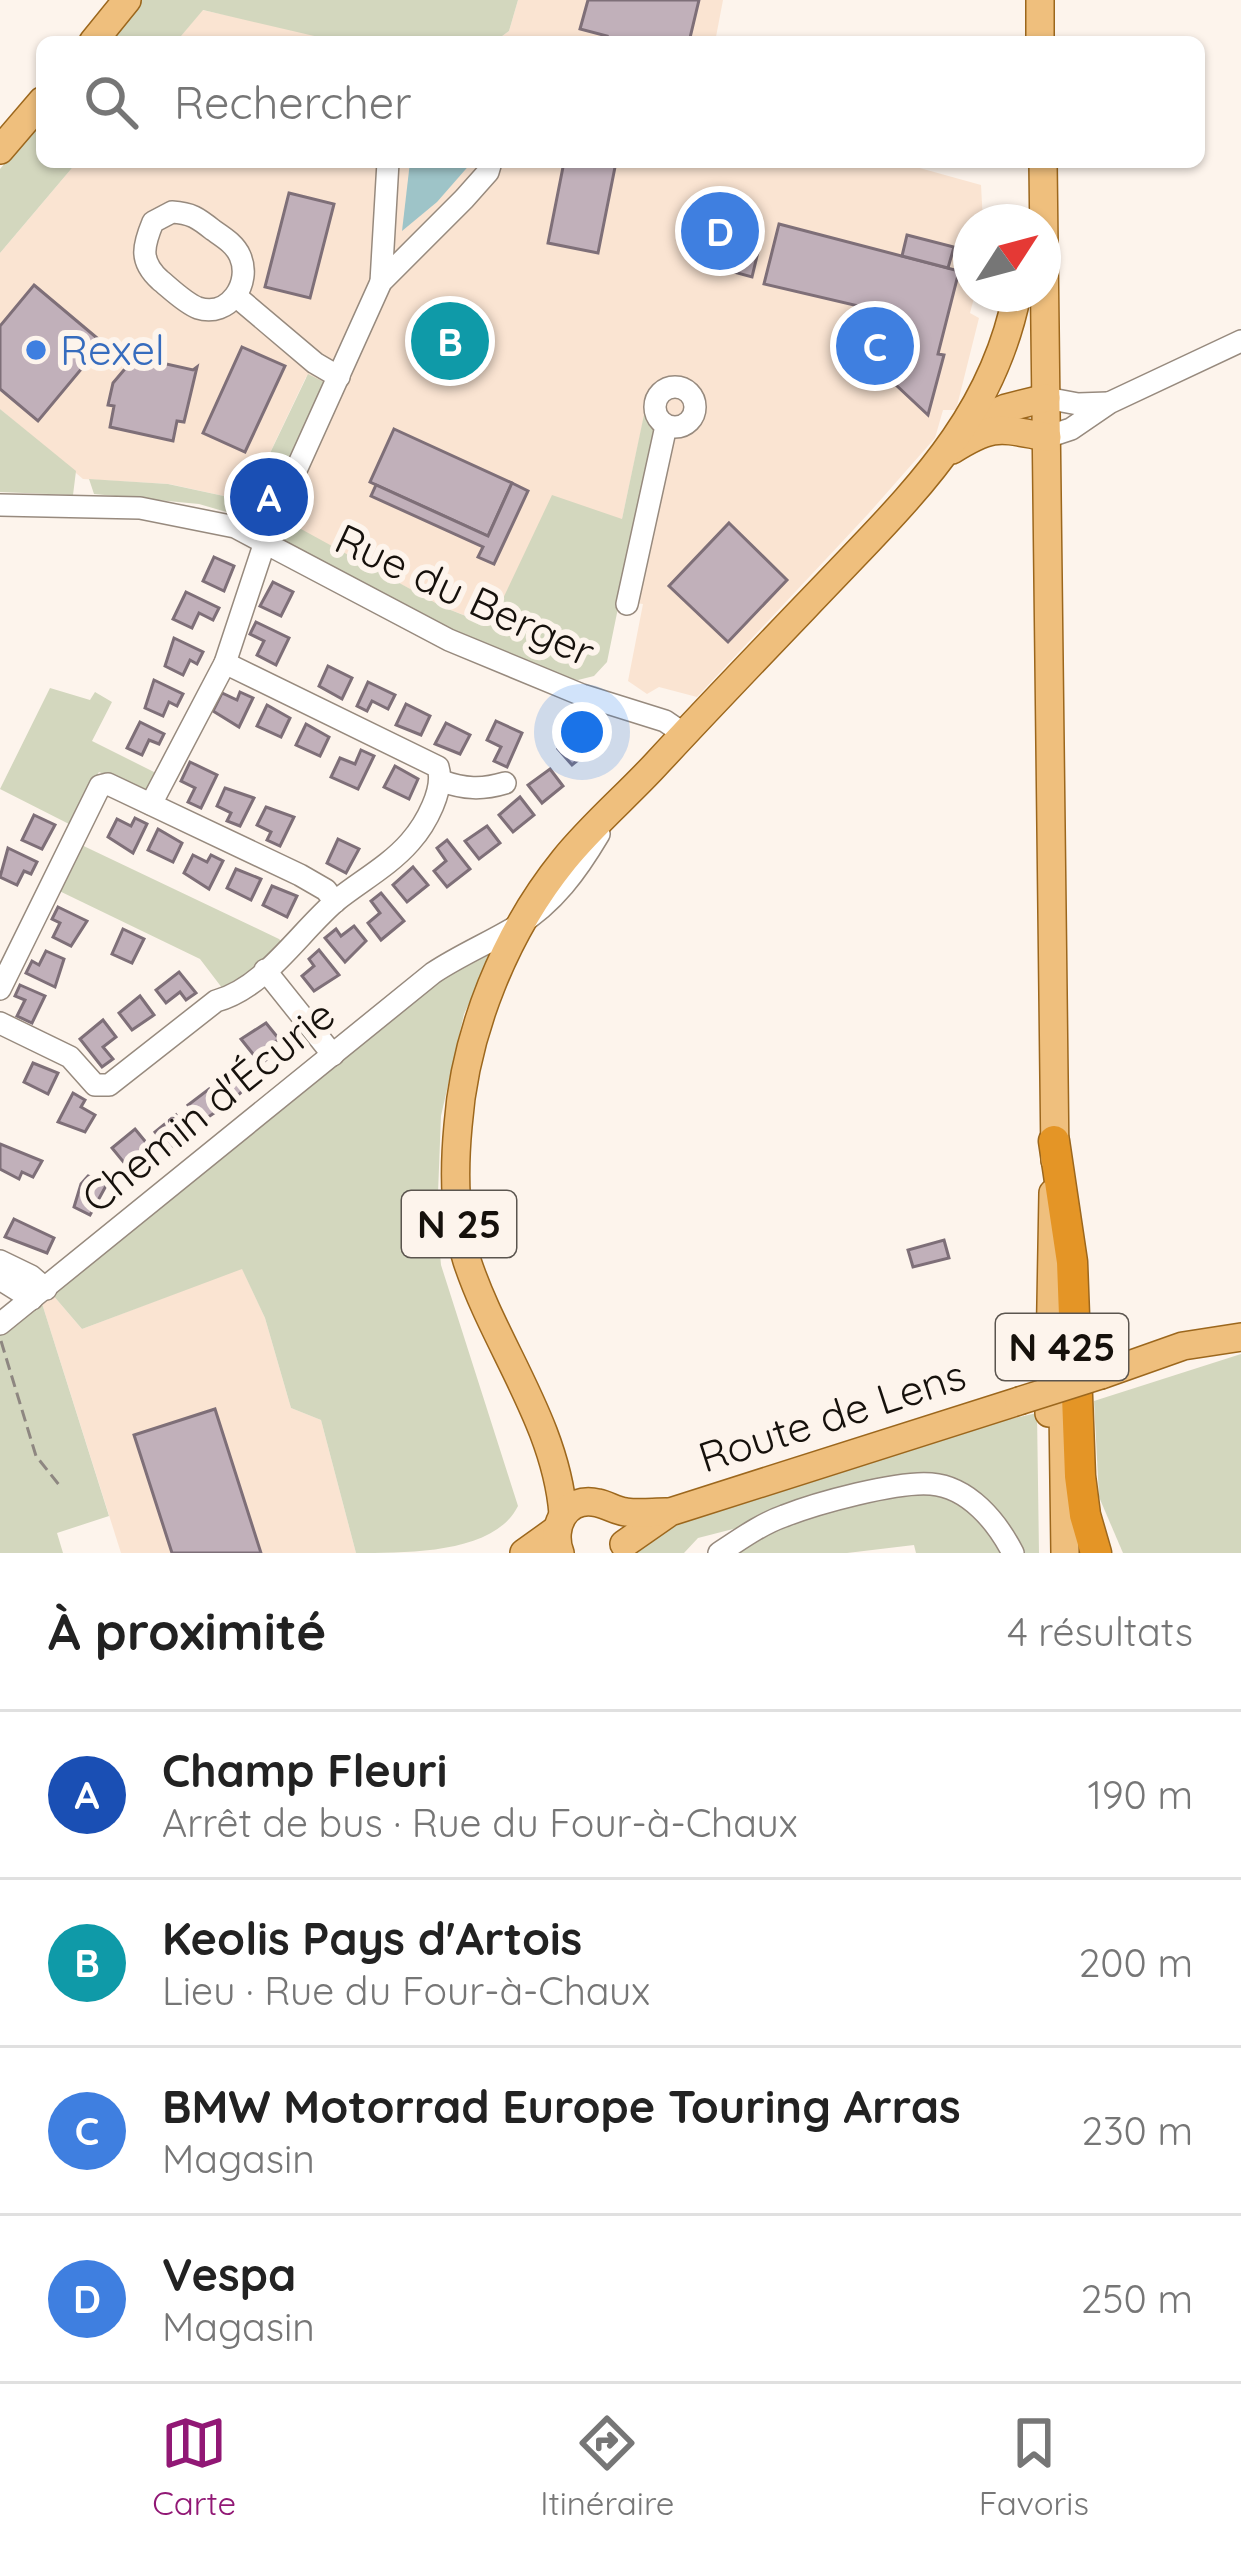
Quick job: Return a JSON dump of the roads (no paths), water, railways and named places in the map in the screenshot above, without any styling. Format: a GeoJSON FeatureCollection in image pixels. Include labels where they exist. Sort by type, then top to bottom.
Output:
{"type":"FeatureCollection","features":[{"type":"Feature","properties":{"kind":"highway"},"geometry":{"type":"LineString","coordinates":[[1054,1141],[1072,1262],[1080,1476],[1096,1553]]}},
{"type":"Feature","properties":{"kind":"main road"},"geometry":{"type":"LineString","coordinates":[[97,36],[127,0]]}},
{"type":"Feature","properties":{"kind":"main road"},"geometry":{"type":"LineString","coordinates":[[1040,0],[1040,36]]}},
{"type":"Feature","properties":{"kind":"main road"},"geometry":{"type":"LineString","coordinates":[[0,150],[36,108]]}},
{"type":"Feature","properties":{"kind":"main road"},"geometry":{"type":"LineString","coordinates":[[1031,204],[1037,168]]}},
{"type":"Feature","properties":{"kind":"main road","name":"N 425"},"geometry":{"type":"LineString","coordinates":[[1038,168],[1065,1553]]}},
{"type":"Feature","properties":{"kind":"main road","name":"N 25"},"geometry":{"type":"LineString","coordinates":[[560,1532],[553,1462],[467,1261],[458,1215],[458,1126],[467,1064],[482,1013],[484,953],[520,924],[567,856],[892,517],[956,440],[997,363],[1012,312]]}},
{"type":"Feature","properties":{"kind":"main road","name":"N 25"},"geometry":{"type":"LineString","coordinates":[[956,440],[1006,408],[1046,398]]}},
{"type":"Feature","properties":{"kind":"main road","name":"N 25"},"geometry":{"type":"LineString","coordinates":[[956,440],[999,428],[1046,437]]}},
{"type":"Feature","properties":{"kind":"main road","name":"N 425"},"geometry":{"type":"LineString","coordinates":[[1050,1553],[1054,1141]]}},
{"type":"Feature","properties":{"kind":"main road","name":"Route de Lens"},"geometry":{"type":"LineString","coordinates":[[670,1512],[1183,1346],[1241,1337]]}},
{"type":"Feature","properties":{"kind":"main road"},"geometry":{"type":"LineString","coordinates":[[524,1553],[560,1532],[586,1502],[634,1513],[670,1512]]}},
{"type":"Feature","properties":{"kind":"main road"},"geometry":{"type":"LineString","coordinates":[[611,1509],[623,1525],[622,1549]]}},
{"type":"Feature","properties":{"kind":"main road"},"geometry":{"type":"LineString","coordinates":[[622,1549],[670,1512]]}},
{"type":"Feature","properties":{"kind":"street"},"geometry":{"type":"LineString","coordinates":[[381,282],[388,168]]}},
{"type":"Feature","properties":{"kind":"street"},"geometry":{"type":"LineString","coordinates":[[151,804],[225,663],[266,541],[381,282],[489,168]]}},
{"type":"Feature","properties":{"kind":"street"},"geometry":{"type":"LineString","coordinates":[[172,212],[192,213],[229,242],[242,261],[237,297],[220,308],[202,310],[156,277],[142,253],[153,222],[172,212]]}},
{"type":"Feature","properties":{"kind":"street"},"geometry":{"type":"LineString","coordinates":[[237,297],[316,363],[339,376]]}},
{"type":"Feature","properties":{"kind":"street"},"geometry":{"type":"LineString","coordinates":[[1046,437],[1071,429],[1109,403],[1241,341]]}},
{"type":"Feature","properties":{"kind":"street"},"geometry":{"type":"LineString","coordinates":[[1046,398],[1109,403]]}},
{"type":"Feature","properties":{"kind":"street"},"geometry":{"type":"LineString","coordinates":[[627,604],[666,426]]}},
{"type":"Feature","properties":{"kind":"street","name":"Rue du Berger"},"geometry":{"type":"LineString","coordinates":[[0,505],[140,508],[216,521],[266,541],[449,640],[582,695],[665,721],[684,734]]}},
{"type":"Feature","properties":{"kind":"street"},"geometry":{"type":"LineString","coordinates":[[0,1023],[70,1057],[95,1085],[109,1085],[216,1000],[229,997],[290,950],[335,902],[410,843],[442,781],[438,767],[225,663]]}},
{"type":"Feature","properties":{"kind":"street"},"geometry":{"type":"LineString","coordinates":[[442,781],[460,788],[487,789],[505,783]]}},
{"type":"Feature","properties":{"kind":"street"},"geometry":{"type":"LineString","coordinates":[[0,988],[100,786],[108,784],[301,875],[326,890],[335,902]]}},
{"type":"Feature","properties":{"kind":"street","name":"Chemin d'Écurie"},"geometry":{"type":"LineString","coordinates":[[0,1324],[333,1055],[484,953]]}},
{"type":"Feature","properties":{"kind":"street"},"geometry":{"type":"LineString","coordinates":[[265,970],[333,1055]]}},
{"type":"Feature","properties":{"kind":"street"},"geometry":{"type":"LineString","coordinates":[[0,1261],[31,1276],[39,1294]]}},
{"type":"Feature","properties":{"kind":"street"},"geometry":{"type":"LineString","coordinates":[[0,1279],[39,1294]]}},
{"type":"Feature","properties":{"kind":"street"},"geometry":{"type":"LineString","coordinates":[[1183,1346],[1241,1326]]}},
{"type":"Feature","properties":{"kind":"street"},"geometry":{"type":"LineString","coordinates":[[719,1553],[782,1516],[899,1486],[933,1484],[968,1497],[999,1525],[1013,1553]]}},
{"type":"Feature","properties":{"kind":"water"},"geometry":{"type":"Polygon","coordinates":[[[409,168],[467,168],[437,202],[402,231],[409,168]]]}},
{"type":"Feature","properties":{"kind":"place","name":"Vespa"},"geometry":{"type":"Point","coordinates":[720,231]}},
{"type":"Feature","properties":{"kind":"place","name":"Keolis Pays d'Artois"},"geometry":{"type":"Point","coordinates":[450,341]}},
{"type":"Feature","properties":{"kind":"place","name":"BMW Motorrad Europe Touring Arras"},"geometry":{"type":"Point","coordinates":[875,346]}},
{"type":"Feature","properties":{"kind":"place","name":"Rexel"},"geometry":{"type":"Point","coordinates":[36,350]}},
{"type":"Feature","properties":{"kind":"place","name":"Champ Fleuri"},"geometry":{"type":"Point","coordinates":[269,497]}}]}
